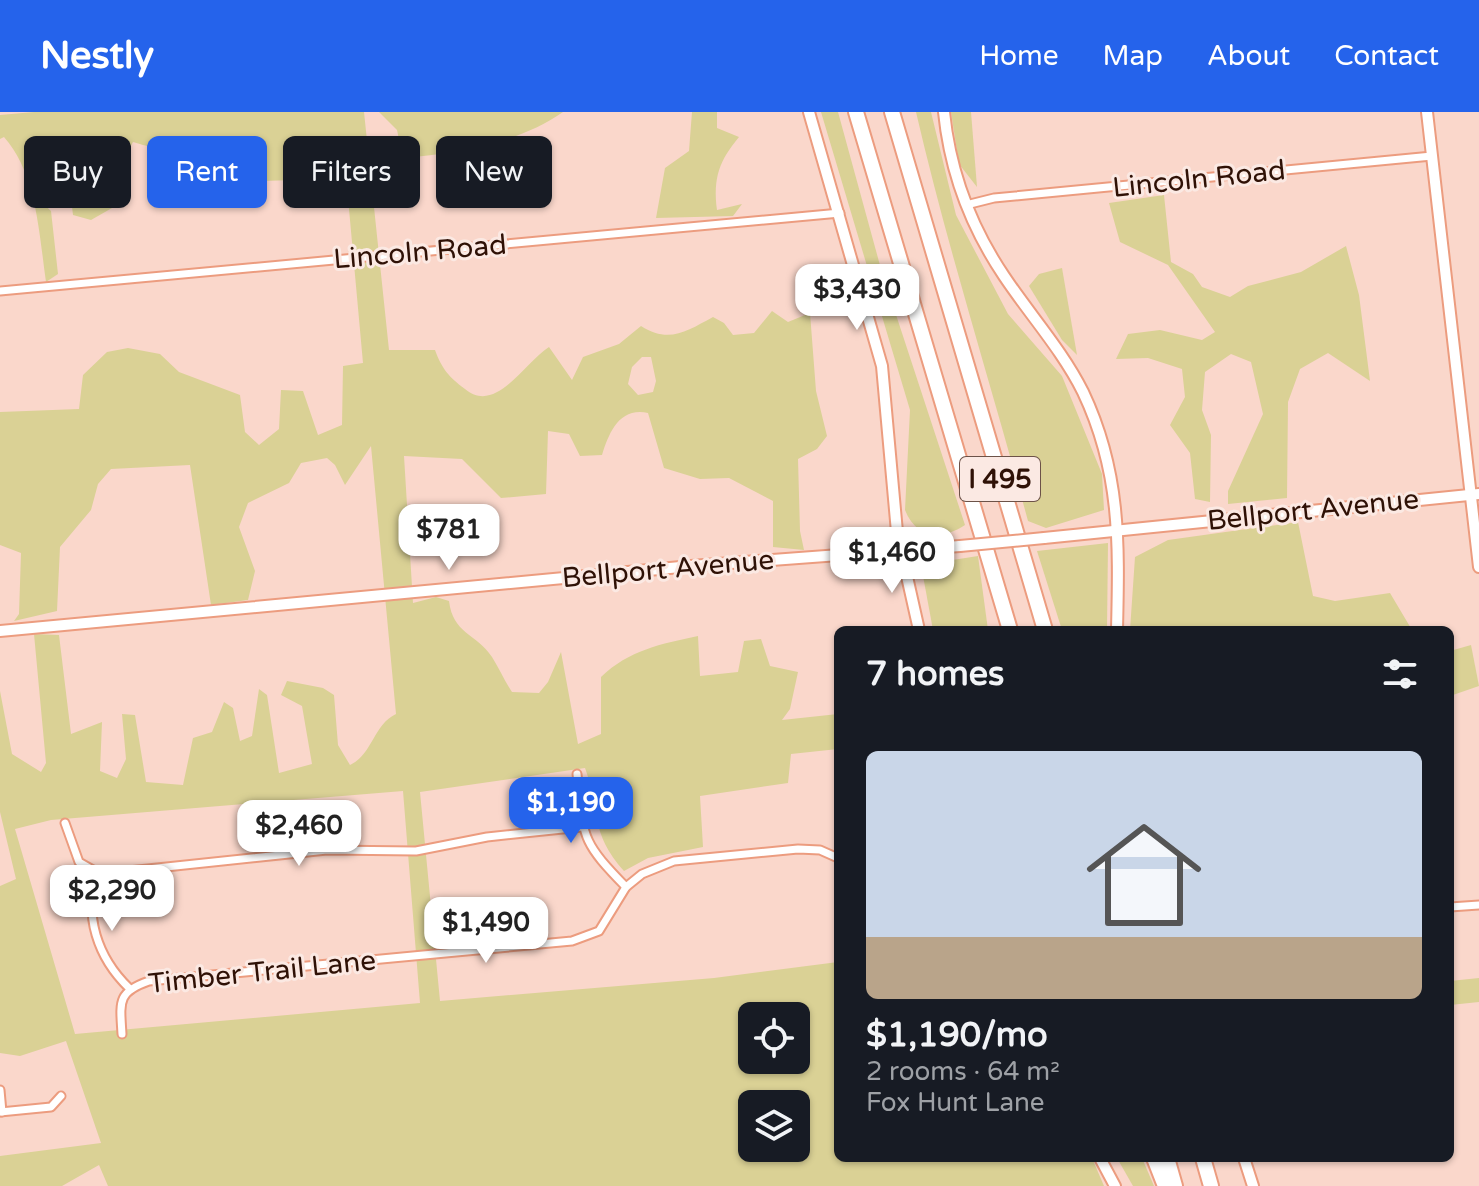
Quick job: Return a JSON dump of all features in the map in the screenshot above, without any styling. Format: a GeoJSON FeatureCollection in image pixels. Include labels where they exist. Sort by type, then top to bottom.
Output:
{"type":"FeatureCollection","features":[{"type":"Feature","properties":{"kind":"highway","name":"I 495"},"geometry":{"type":"LineString","coordinates":[[856,112],[1008,626]]}},
{"type":"Feature","properties":{"kind":"highway","name":"I 495"},"geometry":{"type":"LineString","coordinates":[[892,112],[1044,626]]}},
{"type":"Feature","properties":{"kind":"highway"},"geometry":{"type":"LineString","coordinates":[[898,112],[905,157]]}},
{"type":"Feature","properties":{"kind":"highway"},"geometry":{"type":"LineString","coordinates":[[1156,1162],[1165,1186]]}},
{"type":"Feature","properties":{"kind":"highway"},"geometry":{"type":"LineString","coordinates":[[1168,1162],[1175,1186]]}},
{"type":"Feature","properties":{"kind":"highway"},"geometry":{"type":"LineString","coordinates":[[1204,1162],[1211,1186]]}},
{"type":"Feature","properties":{"kind":"main road"},"geometry":{"type":"LineString","coordinates":[[809,112],[882,366],[901,551],[918,626]]}},
{"type":"Feature","properties":{"kind":"main road"},"geometry":{"type":"LineString","coordinates":[[944,112],[952,163],[966,205],[995,263],[1058,349],[1082,391],[1107,457],[1119,530],[1117,626]]}},
{"type":"Feature","properties":{"kind":"main road"},"geometry":{"type":"LineString","coordinates":[[1427,112],[1475,494],[1479,567]]}},
{"type":"Feature","properties":{"kind":"main road","name":"Bellport Avenue"},"geometry":{"type":"LineString","coordinates":[[0,631],[691,566],[960,546],[1475,494]]}},
{"type":"Feature","properties":{"kind":"main road"},"geometry":{"type":"LineString","coordinates":[[1102,1162],[1115,1186]]}},
{"type":"Feature","properties":{"kind":"main road"},"geometry":{"type":"LineString","coordinates":[[1245,1162],[1253,1186]]}},
{"type":"Feature","properties":{"kind":"street","name":"Lincoln Road"},"geometry":{"type":"LineString","coordinates":[[966,205],[994,198],[1432,156]]}},
{"type":"Feature","properties":{"kind":"street","name":"Lincoln Road"},"geometry":{"type":"LineString","coordinates":[[0,291],[840,213]]}},
{"type":"Feature","properties":{"kind":"street"},"geometry":{"type":"LineString","coordinates":[[577,774],[582,827],[598,859],[626,887]]}},
{"type":"Feature","properties":{"kind":"street"},"geometry":{"type":"LineString","coordinates":[[65,823],[74,854],[85,867],[100,874],[327,850],[416,851],[487,837],[582,827]]}},
{"type":"Feature","properties":{"kind":"street","name":"Timber Trail Lane"},"geometry":{"type":"LineString","coordinates":[[122,1034],[120,1009],[129,988],[170,979],[572,941],[599,931],[626,887],[655,867],[674,861],[798,849],[820,850],[834,856]]}},
{"type":"Feature","properties":{"kind":"street"},"geometry":{"type":"LineString","coordinates":[[100,874],[92,894],[96,934],[110,966],[129,988]]}},
{"type":"Feature","properties":{"kind":"street"},"geometry":{"type":"LineString","coordinates":[[1454,907],[1479,905]]}},
{"type":"Feature","properties":{"kind":"street"},"geometry":{"type":"LineString","coordinates":[[0,1090],[1,1112],[51,1107],[61,1096]]}},
{"type":"Feature","properties":{"kind":"shaded area"},"geometry":{"type":"Polygon","coordinates":[[[34,112],[364,112],[367,136],[283,136],[283,180],[267,181],[267,136],[147,136],[147,146],[133,142],[131,146],[131,136],[24,136],[24,169],[4,137],[0,139],[0,115],[34,112]]]}},
{"type":"Feature","properties":{"kind":"shaded area"},"geometry":{"type":"Polygon","coordinates":[[[379,112],[563,112],[515,136],[436,136],[436,154],[420,156],[420,136],[398,136],[397,130],[379,112]]]}},
{"type":"Feature","properties":{"kind":"shaded area"},"geometry":{"type":"Polygon","coordinates":[[[692,112],[717,112],[717,128],[739,137],[719,170],[716,199],[717,210],[742,204],[733,216],[656,218],[665,168],[689,151],[692,112]]]}},
{"type":"Feature","properties":{"kind":"shaded area"},"geometry":{"type":"Polygon","coordinates":[[[821,112],[838,112],[881,269],[965,525],[947,533],[938,535],[922,531],[905,510],[910,410],[821,112]]]}},
{"type":"Feature","properties":{"kind":"shaded area"},"geometry":{"type":"Polygon","coordinates":[[[916,112],[931,112],[956,215],[1008,314],[1062,376],[1102,474],[1104,510],[1046,528],[1028,521],[916,112]]]}},
{"type":"Feature","properties":{"kind":"shaded area"},"geometry":{"type":"Polygon","coordinates":[[[951,112],[971,112],[977,187],[959,164],[951,112]]]}},
{"type":"Feature","properties":{"kind":"shaded area"},"geometry":{"type":"Polygon","coordinates":[[[1164,195],[1171,262],[1193,274],[1202,287],[1230,297],[1248,286],[1301,272],[1346,246],[1359,295],[1370,381],[1328,353],[1300,369],[1288,402],[1287,498],[1228,504],[1228,491],[1263,414],[1251,362],[1231,354],[1205,372],[1202,410],[1211,435],[1210,502],[1195,499],[1190,453],[1170,425],[1185,397],[1182,369],[1148,358],[1116,359],[1128,334],[1160,330],[1202,340],[1215,332],[1168,265],[1120,242],[1109,203],[1164,195]]]}},
{"type":"Feature","properties":{"kind":"shaded area"},"geometry":{"type":"Polygon","coordinates":[[[35,208],[48,208],[51,211],[58,274],[46,282],[35,208]]]}},
{"type":"Feature","properties":{"kind":"shaded area"},"geometry":{"type":"Polygon","coordinates":[[[72,208],[112,208],[91,220],[73,215],[72,208]]]}},
{"type":"Feature","properties":{"kind":"shaded area"},"geometry":{"type":"Polygon","coordinates":[[[349,208],[374,208],[389,350],[435,350],[450,376],[476,395],[488,396],[499,391],[549,347],[572,380],[583,357],[619,344],[641,326],[660,334],[678,334],[713,317],[724,323],[733,335],[754,333],[772,311],[788,322],[810,313],[816,391],[827,436],[817,449],[798,459],[800,531],[804,550],[773,547],[773,501],[729,478],[700,479],[664,468],[648,413],[638,412],[623,418],[612,430],[602,455],[580,456],[569,434],[548,431],[546,494],[501,498],[462,459],[404,456],[413,603],[436,597],[449,601],[455,620],[486,649],[512,692],[539,693],[548,682],[561,652],[578,744],[601,734],[601,677],[634,654],[698,636],[700,676],[738,672],[744,641],[761,639],[770,666],[798,672],[790,709],[782,720],[834,714],[834,749],[791,754],[788,783],[700,796],[703,847],[648,858],[624,871],[600,832],[585,768],[420,792],[440,1001],[714,978],[834,963],[834,1162],[1094,1162],[1104,1186],[108,1186],[99,1165],[62,1186],[0,1186],[0,1156],[101,1143],[66,1041],[20,1056],[0,1053],[0,886],[16,879],[0,812],[0,691],[12,754],[41,772],[46,763],[34,634],[59,635],[71,734],[102,722],[100,771],[117,778],[126,759],[122,714],[135,715],[146,782],[183,785],[193,738],[212,732],[224,702],[233,708],[240,741],[252,736],[259,689],[267,695],[279,773],[312,764],[302,706],[281,695],[287,681],[323,688],[334,695],[338,745],[350,765],[364,754],[382,725],[396,714],[371,446],[345,485],[335,465],[327,458],[301,463],[289,483],[248,503],[239,527],[255,571],[248,600],[211,605],[190,465],[111,469],[98,484],[91,510],[60,547],[57,611],[14,621],[19,614],[21,553],[0,545],[0,412],[79,409],[83,375],[107,352],[128,348],[160,354],[179,372],[240,395],[245,432],[259,445],[279,429],[281,390],[303,391],[318,435],[342,425],[343,366],[363,363],[349,208]],[[642,357],[632,367],[628,384],[638,395],[653,392],[656,381],[651,357],[642,357]],[[403,791],[51,820],[15,829],[75,1034],[420,1003],[403,791]]]}},
{"type":"Feature","properties":{"kind":"shaded area"},"geometry":{"type":"Polygon","coordinates":[[[1062,268],[1077,355],[1062,340],[1029,286],[1039,274],[1062,268]]]}},
{"type":"Feature","properties":{"kind":"shaded area"},"geometry":{"type":"Polygon","coordinates":[[[1298,522],[1313,596],[1335,601],[1390,593],[1410,626],[1130,626],[1135,557],[1168,540],[1298,522]]]}},
{"type":"Feature","properties":{"kind":"shaded area"},"geometry":{"type":"Polygon","coordinates":[[[1108,543],[1107,626],[1061,626],[1037,551],[1108,543]]]}},
{"type":"Feature","properties":{"kind":"shaded area"},"geometry":{"type":"Polygon","coordinates":[[[978,556],[987,626],[932,626],[921,565],[978,556]]]}},
{"type":"Feature","properties":{"kind":"shaded area"},"geometry":{"type":"Polygon","coordinates":[[[1471,645],[1479,686],[1454,695],[1454,650],[1471,645]]]}},
{"type":"Feature","properties":{"kind":"shaded area"},"geometry":{"type":"Polygon","coordinates":[[[1479,978],[1479,1002],[1454,1005],[1454,981],[1479,978]]]}},
{"type":"Feature","properties":{"kind":"shaded area"},"geometry":{"type":"Polygon","coordinates":[[[1119,1162],[1144,1162],[1154,1186],[1133,1186],[1119,1162]]]}}]}
